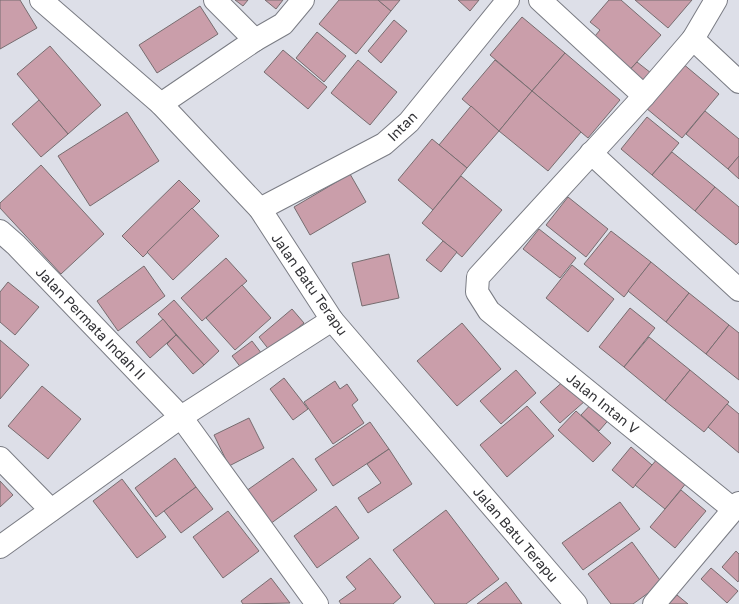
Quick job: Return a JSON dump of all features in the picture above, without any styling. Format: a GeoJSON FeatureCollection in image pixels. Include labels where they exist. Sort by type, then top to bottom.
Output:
{"type":"FeatureCollection","features":[{"type":"Feature","properties":{"kind":"street","name":"Jalan Batu Terapu"},"geometry":{"type":"LineString","coordinates":[[41,0],[162,104],[260,209],[332,320],[576,604]]}},
{"type":"Feature","properties":{"kind":"street"},"geometry":{"type":"LineString","coordinates":[[215,0],[255,40]]}},
{"type":"Feature","properties":{"kind":"street"},"geometry":{"type":"LineString","coordinates":[[162,104],[255,40],[283,24],[303,0]]}},
{"type":"Feature","properties":{"kind":"street","name":"Intan"},"geometry":{"type":"LineString","coordinates":[[260,209],[384,144],[409,122],[508,0]]}},
{"type":"Feature","properties":{"kind":"street"},"geometry":{"type":"LineString","coordinates":[[540,0],[644,96]]}},
{"type":"Feature","properties":{"kind":"street"},"geometry":{"type":"LineString","coordinates":[[716,0],[693,39],[592,153],[739,290]]}},
{"type":"Feature","properties":{"kind":"street"},"geometry":{"type":"LineString","coordinates":[[693,39],[739,82]]}},
{"type":"Feature","properties":{"kind":"street","name":"Jalan Intan V"},"geometry":{"type":"LineString","coordinates":[[592,153],[478,277],[477,292],[489,311],[736,506]]}},
{"type":"Feature","properties":{"kind":"street","name":"Jalan Permata Indah II"},"geometry":{"type":"LineString","coordinates":[[0,231],[181,417],[317,604]]}},
{"type":"Feature","properties":{"kind":"street"},"geometry":{"type":"LineString","coordinates":[[0,547],[181,417],[332,320]]}},
{"type":"Feature","properties":{"kind":"street"},"geometry":{"type":"LineString","coordinates":[[0,458],[51,510]]}},
{"type":"Feature","properties":{"kind":"street"},"geometry":{"type":"LineString","coordinates":[[654,604],[736,506]]}},
{"type":"Feature","properties":{"kind":"building"},"geometry":{"type":"Polygon","coordinates":[[[0,0],[20,0],[37,28],[0,49],[0,0]]]}},
{"type":"Feature","properties":{"kind":"building"},"geometry":{"type":"Polygon","coordinates":[[[235,0],[248,0],[243,6],[235,0]]]}},
{"type":"Feature","properties":{"kind":"building"},"geometry":{"type":"Polygon","coordinates":[[[265,0],[283,0],[276,9],[265,0]]]}},
{"type":"Feature","properties":{"kind":"building"},"geometry":{"type":"Polygon","coordinates":[[[339,0],[378,0],[391,11],[356,54],[319,24],[339,0]]]}},
{"type":"Feature","properties":{"kind":"building"},"geometry":{"type":"Polygon","coordinates":[[[378,0],[400,0],[391,11],[378,0]]]}},
{"type":"Feature","properties":{"kind":"building"},"geometry":{"type":"Polygon","coordinates":[[[458,0],[479,0],[470,11],[458,0]]]}},
{"type":"Feature","properties":{"kind":"building"},"geometry":{"type":"Polygon","coordinates":[[[609,0],[621,0],[661,35],[626,74],[590,42],[600,30],[590,22],[609,0]]]}},
{"type":"Feature","properties":{"kind":"building"},"geometry":{"type":"Polygon","coordinates":[[[635,0],[692,0],[668,28],[635,0]]]}},
{"type":"Feature","properties":{"kind":"building"},"geometry":{"type":"Polygon","coordinates":[[[200,6],[218,34],[157,73],[139,45],[200,6]]]}},
{"type":"Feature","properties":{"kind":"building"},"geometry":{"type":"Polygon","coordinates":[[[522,17],[565,53],[532,91],[490,55],[522,17]]]}},
{"type":"Feature","properties":{"kind":"building"},"geometry":{"type":"Polygon","coordinates":[[[394,20],[407,31],[381,63],[368,51],[394,20]]]}},
{"type":"Feature","properties":{"kind":"building"},"geometry":{"type":"Polygon","coordinates":[[[317,32],[346,56],[324,82],[296,58],[317,32]]]}},
{"type":"Feature","properties":{"kind":"building"},"geometry":{"type":"Polygon","coordinates":[[[50,46],[101,105],[68,134],[17,74],[50,46]]]}},
{"type":"Feature","properties":{"kind":"building"},"geometry":{"type":"Polygon","coordinates":[[[283,50],[327,87],[308,109],[264,72],[283,50]]]}},
{"type":"Feature","properties":{"kind":"building"},"geometry":{"type":"Polygon","coordinates":[[[565,53],[620,100],[588,138],[532,91],[565,53]]]}},
{"type":"Feature","properties":{"kind":"building"},"geometry":{"type":"Polygon","coordinates":[[[358,60],[397,92],[370,125],[331,93],[358,60]]]}},
{"type":"Feature","properties":{"kind":"building"},"geometry":{"type":"Polygon","coordinates":[[[495,60],[532,91],[499,131],[462,99],[495,60]]]}},
{"type":"Feature","properties":{"kind":"building"},"geometry":{"type":"Polygon","coordinates":[[[637,62],[651,73],[640,86],[626,74],[637,62]]]}},
{"type":"Feature","properties":{"kind":"building"},"geometry":{"type":"Polygon","coordinates":[[[682,63],[719,94],[682,138],[646,108],[682,63]]]}},
{"type":"Feature","properties":{"kind":"building"},"geometry":{"type":"Polygon","coordinates":[[[532,91],[581,132],[548,171],[499,131],[532,91]]]}},
{"type":"Feature","properties":{"kind":"building"},"geometry":{"type":"Polygon","coordinates":[[[39,100],[68,134],[41,157],[12,124],[39,100]]]}},
{"type":"Feature","properties":{"kind":"building"},"geometry":{"type":"Polygon","coordinates":[[[471,106],[499,131],[467,168],[439,145],[471,106]]]}},
{"type":"Feature","properties":{"kind":"building"},"geometry":{"type":"Polygon","coordinates":[[[705,111],[739,139],[739,156],[728,169],[686,134],[705,111]]]}},
{"type":"Feature","properties":{"kind":"building"},"geometry":{"type":"Polygon","coordinates":[[[127,112],[159,161],[90,206],[58,156],[127,112]]]}},
{"type":"Feature","properties":{"kind":"building"},"geometry":{"type":"Polygon","coordinates":[[[647,117],[679,143],[652,175],[621,149],[647,117]]]}},
{"type":"Feature","properties":{"kind":"building"},"geometry":{"type":"Polygon","coordinates":[[[432,139],[467,168],[433,210],[398,180],[432,139]]]}},
{"type":"Feature","properties":{"kind":"building"},"geometry":{"type":"Polygon","coordinates":[[[672,152],[715,187],[695,211],[652,175],[672,152]]]}},
{"type":"Feature","properties":{"kind":"building"},"geometry":{"type":"Polygon","coordinates":[[[739,156],[739,179],[728,169],[739,156]]]}},
{"type":"Feature","properties":{"kind":"building"},"geometry":{"type":"Polygon","coordinates":[[[41,165],[104,234],[61,274],[0,208],[0,203],[41,165]]]}},
{"type":"Feature","properties":{"kind":"building"},"geometry":{"type":"Polygon","coordinates":[[[350,174],[366,202],[310,235],[294,207],[350,174]]]}},
{"type":"Feature","properties":{"kind":"building"},"geometry":{"type":"Polygon","coordinates":[[[461,176],[502,210],[462,257],[422,223],[461,176]]]}},
{"type":"Feature","properties":{"kind":"building"},"geometry":{"type":"Polygon","coordinates":[[[179,180],[200,201],[143,257],[122,236],[179,180]]]}},
{"type":"Feature","properties":{"kind":"building"},"geometry":{"type":"Polygon","coordinates":[[[715,187],[739,207],[739,242],[736,245],[695,211],[715,187]]]}},
{"type":"Feature","properties":{"kind":"building"},"geometry":{"type":"Polygon","coordinates":[[[568,197],[608,229],[586,257],[546,225],[568,197]]]}},
{"type":"Feature","properties":{"kind":"building"},"geometry":{"type":"Polygon","coordinates":[[[192,208],[219,236],[173,280],[147,252],[192,208]]]}},
{"type":"Feature","properties":{"kind":"building"},"geometry":{"type":"Polygon","coordinates":[[[539,229],[576,258],[560,278],[523,249],[539,229]]]}},
{"type":"Feature","properties":{"kind":"building"},"geometry":{"type":"Polygon","coordinates":[[[611,231],[651,262],[624,297],[584,264],[611,231]]]}},
{"type":"Feature","properties":{"kind":"building"},"geometry":{"type":"Polygon","coordinates":[[[443,241],[457,252],[441,272],[426,260],[443,241]]]}},
{"type":"Feature","properties":{"kind":"building"},"geometry":{"type":"Polygon","coordinates":[[[389,254],[399,298],[362,306],[352,263],[389,254]]]}},
{"type":"Feature","properties":{"kind":"building"},"geometry":{"type":"Polygon","coordinates":[[[226,258],[247,281],[202,321],[181,298],[226,258]]]}},
{"type":"Feature","properties":{"kind":"building"},"geometry":{"type":"Polygon","coordinates":[[[651,262],[689,293],[666,322],[628,291],[651,262]]]}},
{"type":"Feature","properties":{"kind":"building"},"geometry":{"type":"Polygon","coordinates":[[[572,265],[614,299],[588,332],[546,298],[572,265]]]}},
{"type":"Feature","properties":{"kind":"building"},"geometry":{"type":"Polygon","coordinates":[[[144,266],[165,296],[118,331],[97,301],[144,266]]]}},
{"type":"Feature","properties":{"kind":"building"},"geometry":{"type":"Polygon","coordinates":[[[8,282],[39,307],[15,335],[0,322],[0,292],[8,282]]]}},
{"type":"Feature","properties":{"kind":"building"},"geometry":{"type":"Polygon","coordinates":[[[242,285],[271,318],[235,350],[206,318],[242,285]]]}},
{"type":"Feature","properties":{"kind":"building"},"geometry":{"type":"Polygon","coordinates":[[[689,293],[729,325],[706,354],[666,322],[689,293]]]}},
{"type":"Feature","properties":{"kind":"building"},"geometry":{"type":"Polygon","coordinates":[[[174,300],[219,351],[204,365],[158,314],[174,300]]]}},
{"type":"Feature","properties":{"kind":"building"},"geometry":{"type":"Polygon","coordinates":[[[630,308],[655,328],[624,367],[599,347],[630,308]]]}},
{"type":"Feature","properties":{"kind":"building"},"geometry":{"type":"Polygon","coordinates":[[[292,309],[304,323],[270,351],[259,337],[292,309]]]}},
{"type":"Feature","properties":{"kind":"building"},"geometry":{"type":"Polygon","coordinates":[[[163,319],[176,335],[150,358],[136,342],[163,319]]]}},
{"type":"Feature","properties":{"kind":"building"},"geometry":{"type":"Polygon","coordinates":[[[462,323],[501,369],[457,406],[417,361],[462,323]]]}},
{"type":"Feature","properties":{"kind":"building"},"geometry":{"type":"Polygon","coordinates":[[[729,325],[739,333],[739,380],[706,354],[729,325]]]}},
{"type":"Feature","properties":{"kind":"building"},"geometry":{"type":"Polygon","coordinates":[[[176,335],[204,365],[193,374],[167,344],[176,335]]]}},
{"type":"Feature","properties":{"kind":"building"},"geometry":{"type":"Polygon","coordinates":[[[649,337],[690,370],[665,401],[624,367],[649,337]]]}},
{"type":"Feature","properties":{"kind":"building"},"geometry":{"type":"Polygon","coordinates":[[[0,340],[29,365],[0,399],[0,340]]]}},
{"type":"Feature","properties":{"kind":"building"},"geometry":{"type":"Polygon","coordinates":[[[252,341],[262,354],[242,369],[232,356],[252,341]]]}},
{"type":"Feature","properties":{"kind":"building"},"geometry":{"type":"Polygon","coordinates":[[[516,370],[536,393],[501,424],[480,401],[516,370]]]}},
{"type":"Feature","properties":{"kind":"building"},"geometry":{"type":"Polygon","coordinates":[[[690,370],[729,402],[704,432],[665,401],[690,370]]]}},
{"type":"Feature","properties":{"kind":"building"},"geometry":{"type":"Polygon","coordinates":[[[284,378],[308,409],[293,420],[270,389],[284,378]]]}},
{"type":"Feature","properties":{"kind":"building"},"geometry":{"type":"Polygon","coordinates":[[[566,379],[585,401],[560,423],[540,402],[566,379]]]}},
{"type":"Feature","properties":{"kind":"building"},"geometry":{"type":"Polygon","coordinates":[[[335,381],[340,389],[347,384],[358,400],[352,405],[364,423],[333,444],[304,402],[335,381]]]}},
{"type":"Feature","properties":{"kind":"building"},"geometry":{"type":"Polygon","coordinates":[[[42,386],[81,419],[48,459],[8,426],[42,386]]]}},
{"type":"Feature","properties":{"kind":"building"},"geometry":{"type":"Polygon","coordinates":[[[595,400],[612,416],[599,431],[581,415],[595,400]]]}},
{"type":"Feature","properties":{"kind":"building"},"geometry":{"type":"Polygon","coordinates":[[[727,404],[739,414],[739,453],[708,427],[727,404]]]}},
{"type":"Feature","properties":{"kind":"building"},"geometry":{"type":"Polygon","coordinates":[[[527,406],[554,436],[507,477],[480,445],[527,406]]]}},
{"type":"Feature","properties":{"kind":"building"},"geometry":{"type":"Polygon","coordinates":[[[576,411],[611,443],[593,462],[558,430],[576,411]]]}},
{"type":"Feature","properties":{"kind":"building"},"geometry":{"type":"Polygon","coordinates":[[[249,418],[264,448],[229,466],[214,435],[249,418]]]}},
{"type":"Feature","properties":{"kind":"building"},"geometry":{"type":"Polygon","coordinates":[[[370,422],[389,449],[333,486],[315,459],[370,422]]]}},
{"type":"Feature","properties":{"kind":"building"},"geometry":{"type":"Polygon","coordinates":[[[631,447],[652,465],[633,488],[612,470],[631,447]]]}},
{"type":"Feature","properties":{"kind":"building"},"geometry":{"type":"Polygon","coordinates":[[[389,449],[412,484],[368,513],[358,498],[381,483],[367,464],[389,449]]]}},
{"type":"Feature","properties":{"kind":"building"},"geometry":{"type":"Polygon","coordinates":[[[175,458],[196,487],[156,517],[135,488],[175,458]]]}},
{"type":"Feature","properties":{"kind":"building"},"geometry":{"type":"Polygon","coordinates":[[[293,458],[317,490],[270,524],[246,491],[293,458]]]}},
{"type":"Feature","properties":{"kind":"building"},"geometry":{"type":"Polygon","coordinates":[[[658,458],[687,482],[665,509],[635,485],[658,458]]]}},
{"type":"Feature","properties":{"kind":"building"},"geometry":{"type":"Polygon","coordinates":[[[122,479],[166,537],[137,558],[93,501],[122,479]]]}},
{"type":"Feature","properties":{"kind":"building"},"geometry":{"type":"Polygon","coordinates":[[[0,481],[13,495],[0,507],[0,481]]]}},
{"type":"Feature","properties":{"kind":"building"},"geometry":{"type":"Polygon","coordinates":[[[196,487],[213,509],[181,533],[164,511],[196,487]]]}},
{"type":"Feature","properties":{"kind":"building"},"geometry":{"type":"Polygon","coordinates":[[[681,490],[706,511],[675,548],[650,527],[681,490]]]}},
{"type":"Feature","properties":{"kind":"building"},"geometry":{"type":"Polygon","coordinates":[[[620,502],[640,529],[583,570],[562,543],[620,502]]]}},
{"type":"Feature","properties":{"kind":"building"},"geometry":{"type":"Polygon","coordinates":[[[336,506],[359,538],[317,568],[294,536],[336,506]]]}},
{"type":"Feature","properties":{"kind":"building"},"geometry":{"type":"Polygon","coordinates":[[[446,510],[499,579],[466,604],[435,604],[393,550],[446,510]]]}},
{"type":"Feature","properties":{"kind":"building"},"geometry":{"type":"Polygon","coordinates":[[[228,511],[259,551],[223,578],[193,537],[228,511]]]}},
{"type":"Feature","properties":{"kind":"building"},"geometry":{"type":"Polygon","coordinates":[[[632,542],[662,583],[633,604],[611,604],[588,574],[632,542]]]}},
{"type":"Feature","properties":{"kind":"building"},"geometry":{"type":"Polygon","coordinates":[[[736,551],[739,554],[738,582],[722,567],[736,551]]]}},
{"type":"Feature","properties":{"kind":"building"},"geometry":{"type":"Polygon","coordinates":[[[370,558],[401,597],[393,604],[341,604],[339,601],[356,589],[346,577],[370,558]]]}},
{"type":"Feature","properties":{"kind":"building"},"geometry":{"type":"Polygon","coordinates":[[[711,568],[738,591],[727,603],[701,579],[711,568]]]}},
{"type":"Feature","properties":{"kind":"building"},"geometry":{"type":"Polygon","coordinates":[[[271,578],[290,603],[243,604],[241,601],[271,578]]]}},
{"type":"Feature","properties":{"kind":"building"},"geometry":{"type":"Polygon","coordinates":[[[506,582],[522,604],[477,604],[506,582]]]}},
{"type":"Feature","properties":{"kind":"building"},"geometry":{"type":"Polygon","coordinates":[[[677,595],[688,604],[669,604],[677,595]]]}}]}
